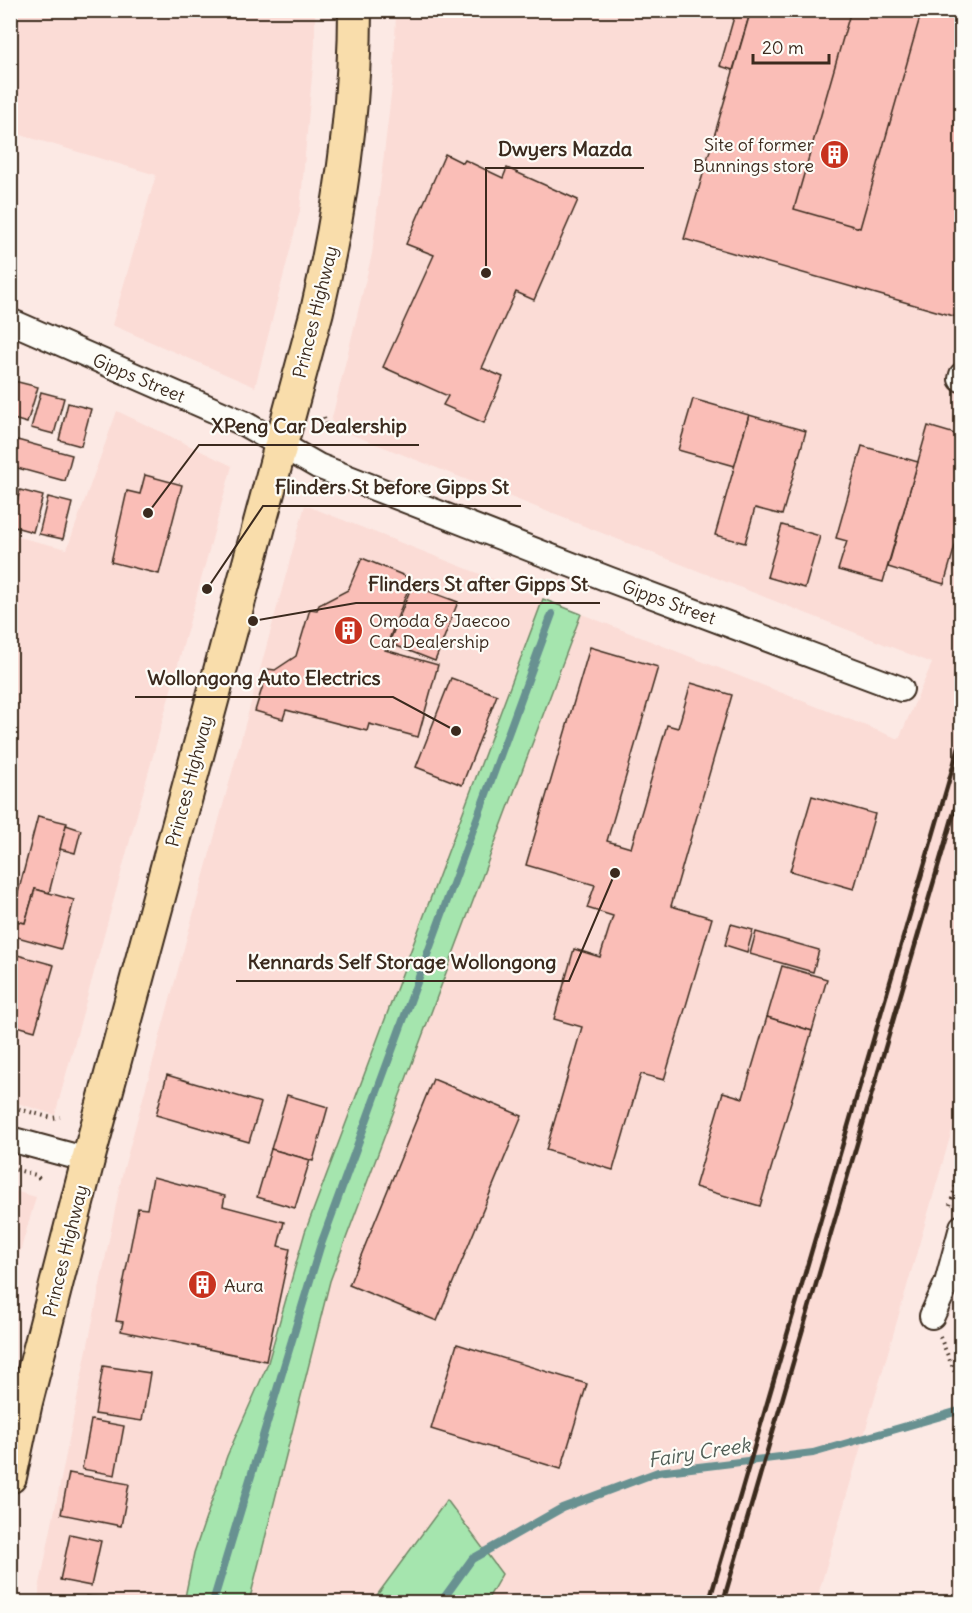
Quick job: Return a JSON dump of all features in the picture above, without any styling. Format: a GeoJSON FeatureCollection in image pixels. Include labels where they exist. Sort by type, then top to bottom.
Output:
{"type":"FeatureCollection","features":[{"type":"Feature","properties":{"kind":"main road","name":"Princes Highway"},"geometry":{"type":"LineString","coordinates":[[10,1477],[26,1402],[88,1160],[333,242],[351,108],[355,10]]}},
{"type":"Feature","properties":{"kind":"street","name":"Gipps Street"},"geometry":{"type":"LineString","coordinates":[[10,321],[243,423],[318,466],[597,575],[901,689]]}},
{"type":"Feature","properties":{"kind":"street"},"geometry":{"type":"LineString","coordinates":[[10,1139],[88,1160]]}},
{"type":"Feature","properties":{"kind":"street"},"geometry":{"type":"LineString","coordinates":[[932,1316],[947,1283],[962,1227]]}},
{"type":"Feature","properties":{"kind":"path"},"geometry":{"type":"LineString","coordinates":[[324,417],[328,430]]}},
{"type":"Feature","properties":{"kind":"path"},"geometry":{"type":"LineString","coordinates":[[19,1109],[52,1118],[60,1117]]}},
{"type":"Feature","properties":{"kind":"path"},"geometry":{"type":"LineString","coordinates":[[10,1168],[36,1175],[42,1181]]}},
{"type":"Feature","properties":{"kind":"path"},"geometry":{"type":"LineString","coordinates":[[932,1316],[962,1389]]}},
{"type":"Feature","properties":{"kind":"shaded area"},"geometry":{"type":"Polygon","coordinates":[[[10,11],[315,11],[315,43],[300,211],[255,387],[112,325],[156,175],[11,132],[10,11]]]}},
{"type":"Feature","properties":{"kind":"shaded area"},"geometry":{"type":"Polygon","coordinates":[[[396,11],[961,11],[961,1099],[816,1602],[39,1602],[39,1589],[122,1175],[305,505],[899,739],[932,663],[330,426],[372,254],[394,70],[396,11]]]}},
{"type":"Feature","properties":{"kind":"shaded area"},"geometry":{"type":"Polygon","coordinates":[[[117,411],[232,466],[55,1115],[11,1101],[10,535],[67,549],[117,411]]]}},
{"type":"Feature","properties":{"kind":"shaded area"},"geometry":{"type":"Polygon","coordinates":[[[10,1190],[36,1197],[11,1283],[10,1190]]]}},
{"type":"Feature","properties":{"kind":"green space"},"geometry":{"type":"Polygon","coordinates":[[[543,599],[581,614],[330,1281],[249,1602],[184,1602],[194,1553],[227,1456],[267,1366],[305,1232],[543,599]]]}},
{"type":"Feature","properties":{"kind":"green space"},"geometry":{"type":"Polygon","coordinates":[[[447,1500],[502,1574],[486,1602],[372,1602],[447,1500]]]}},
{"type":"Feature","properties":{"kind":"building"},"geometry":{"type":"Polygon","coordinates":[[[736,10],[751,10],[733,70],[720,66],[736,10]]]}},
{"type":"Feature","properties":{"kind":"building","name":"Site of former Bunnings store"},"geometry":{"type":"Polygon","coordinates":[[[751,10],[962,10],[962,301],[957,317],[684,239],[751,10]]]}},
{"type":"Feature","properties":{"kind":"building"},"geometry":{"type":"Polygon","coordinates":[[[851,10],[922,10],[860,228],[794,209],[851,10]]]}},
{"type":"Feature","properties":{"kind":"building"},"geometry":{"type":"Polygon","coordinates":[[[445,154],[463,163],[465,160],[503,178],[507,168],[578,200],[534,300],[516,292],[482,368],[503,377],[484,423],[443,405],[448,396],[383,367],[434,255],[406,244],[445,154]]]}},
{"type":"Feature","properties":{"kind":"building"},"geometry":{"type":"Polygon","coordinates":[[[14,381],[38,387],[27,423],[10,418],[10,395],[14,381]]]}},
{"type":"Feature","properties":{"kind":"building"},"geometry":{"type":"Polygon","coordinates":[[[41,392],[64,398],[54,434],[31,428],[41,392]]]}},
{"type":"Feature","properties":{"kind":"building"},"geometry":{"type":"Polygon","coordinates":[[[693,399],[749,415],[735,466],[678,450],[693,399]]]}},
{"type":"Feature","properties":{"kind":"building"},"geometry":{"type":"Polygon","coordinates":[[[68,403],[91,409],[81,446],[59,440],[68,403]]]}},
{"type":"Feature","properties":{"kind":"building"},"geometry":{"type":"Polygon","coordinates":[[[749,415],[806,431],[782,515],[755,508],[745,543],[715,535],[749,415]]]}},
{"type":"Feature","properties":{"kind":"building"},"geometry":{"type":"Polygon","coordinates":[[[928,426],[962,436],[962,522],[944,584],[888,567],[928,426]]]}},
{"type":"Feature","properties":{"kind":"building"},"geometry":{"type":"Polygon","coordinates":[[[10,438],[72,455],[65,481],[10,466],[10,438]]]}},
{"type":"Feature","properties":{"kind":"building"},"geometry":{"type":"Polygon","coordinates":[[[862,446],[918,462],[883,582],[838,570],[847,541],[836,538],[862,446]]]}},
{"type":"Feature","properties":{"kind":"building"},"geometry":{"type":"Polygon","coordinates":[[[145,475],[182,485],[159,574],[111,562],[127,491],[140,494],[145,475]]]}},
{"type":"Feature","properties":{"kind":"building"},"geometry":{"type":"Polygon","coordinates":[[[10,487],[15,488],[10,505],[10,487]]]}},
{"type":"Feature","properties":{"kind":"building"},"geometry":{"type":"Polygon","coordinates":[[[20,490],[43,496],[33,532],[11,526],[20,490]]]}},
{"type":"Feature","properties":{"kind":"building"},"geometry":{"type":"Polygon","coordinates":[[[48,497],[72,503],[63,539],[39,534],[48,497]]]}},
{"type":"Feature","properties":{"kind":"building"},"geometry":{"type":"Polygon","coordinates":[[[782,525],[820,536],[805,588],[767,577],[782,525]]]}},
{"type":"Feature","properties":{"kind":"building","name":"Omoda & Jaecoo Car Dealership"},"geometry":{"type":"Polygon","coordinates":[[[362,558],[412,579],[385,650],[438,665],[418,737],[369,724],[367,731],[286,710],[283,719],[255,711],[268,669],[275,670],[296,656],[310,609],[317,610],[319,605],[348,590],[362,558]]]}},
{"type":"Feature","properties":{"kind":"building"},"geometry":{"type":"Polygon","coordinates":[[[412,585],[458,602],[435,661],[389,643],[412,585]]]}},
{"type":"Feature","properties":{"kind":"building"},"geometry":{"type":"Polygon","coordinates":[[[590,647],[658,667],[607,841],[631,848],[667,725],[678,728],[691,683],[732,695],[671,906],[712,918],[664,1080],[641,1074],[613,1170],[546,1150],[582,1027],[554,1019],[574,949],[600,957],[613,916],[587,908],[595,885],[526,865],[590,647]]]}},
{"type":"Feature","properties":{"kind":"building"},"geometry":{"type":"Polygon","coordinates":[[[451,678],[497,695],[462,785],[416,767],[451,678]]]}},
{"type":"Feature","properties":{"kind":"building"},"geometry":{"type":"Polygon","coordinates":[[[812,796],[875,814],[854,889],[790,871],[812,796]]]}},
{"type":"Feature","properties":{"kind":"building"},"geometry":{"type":"Polygon","coordinates":[[[38,816],[67,823],[49,893],[35,889],[25,923],[11,920],[38,816]]]}},
{"type":"Feature","properties":{"kind":"building"},"geometry":{"type":"Polygon","coordinates":[[[66,825],[81,830],[75,853],[60,849],[66,825]]]}},
{"type":"Feature","properties":{"kind":"building"},"geometry":{"type":"Polygon","coordinates":[[[35,889],[74,900],[61,949],[10,935],[11,920],[25,923],[35,889]]]}},
{"type":"Feature","properties":{"kind":"building"},"geometry":{"type":"Polygon","coordinates":[[[10,904],[15,905],[10,922],[10,904]]]}},
{"type":"Feature","properties":{"kind":"building"},"geometry":{"type":"Polygon","coordinates":[[[731,924],[753,930],[747,952],[725,945],[731,924]]]}},
{"type":"Feature","properties":{"kind":"building"},"geometry":{"type":"Polygon","coordinates":[[[756,932],[819,950],[813,972],[750,954],[756,932]]]}},
{"type":"Feature","properties":{"kind":"building"},"geometry":{"type":"Polygon","coordinates":[[[10,953],[54,965],[35,1031],[10,1024],[10,953]]]}},
{"type":"Feature","properties":{"kind":"building"},"geometry":{"type":"Polygon","coordinates":[[[782,966],[827,979],[812,1031],[767,1017],[782,966]]]}},
{"type":"Feature","properties":{"kind":"building"},"geometry":{"type":"Polygon","coordinates":[[[767,1017],[812,1031],[760,1206],[695,1187],[723,1092],[743,1098],[767,1017]]]}},
{"type":"Feature","properties":{"kind":"building"},"geometry":{"type":"Polygon","coordinates":[[[167,1075],[261,1103],[249,1142],[156,1115],[167,1075]]]}},
{"type":"Feature","properties":{"kind":"building"},"geometry":{"type":"Polygon","coordinates":[[[433,1079],[522,1116],[437,1321],[349,1285],[433,1079]]]}},
{"type":"Feature","properties":{"kind":"building"},"geometry":{"type":"Polygon","coordinates":[[[287,1095],[328,1107],[313,1161],[271,1149],[287,1095]]]}},
{"type":"Feature","properties":{"kind":"building"},"geometry":{"type":"Polygon","coordinates":[[[271,1149],[310,1160],[295,1208],[257,1197],[271,1149]]]}},
{"type":"Feature","properties":{"kind":"building","name":"Aura"},"geometry":{"type":"Polygon","coordinates":[[[153,1177],[225,1196],[223,1206],[284,1222],[278,1246],[290,1249],[266,1361],[121,1331],[123,1322],[116,1321],[138,1208],[147,1209],[153,1177]]]}},
{"type":"Feature","properties":{"kind":"building"},"geometry":{"type":"Polygon","coordinates":[[[457,1344],[587,1384],[561,1469],[431,1429],[457,1344]]]}},
{"type":"Feature","properties":{"kind":"building"},"geometry":{"type":"Polygon","coordinates":[[[103,1366],[150,1373],[142,1421],[95,1414],[103,1366]]]}},
{"type":"Feature","properties":{"kind":"building"},"geometry":{"type":"Polygon","coordinates":[[[91,1420],[124,1426],[115,1475],[82,1469],[91,1420]]]}},
{"type":"Feature","properties":{"kind":"building"},"geometry":{"type":"Polygon","coordinates":[[[69,1473],[129,1484],[121,1526],[61,1514],[69,1473]]]}},
{"type":"Feature","properties":{"kind":"building"},"geometry":{"type":"Polygon","coordinates":[[[70,1534],[101,1541],[91,1586],[60,1580],[70,1534]]]}},
{"type":"Feature","properties":{"kind":"building"},"geometry":{"type":"Polygon","coordinates":[[[86,1596],[133,1602],[85,1602],[86,1596]]]}},
{"type":"Feature","properties":{"kind":"waterway"},"geometry":{"type":"LineString","coordinates":[[213,1602],[320,1247],[552,614]]}},
{"type":"Feature","properties":{"kind":"waterway","name":"Fairy Creek"},"geometry":{"type":"LineString","coordinates":[[441,1602],[472,1559],[562,1508],[658,1472],[813,1453],[962,1410]]}},
{"type":"Feature","properties":{"kind":"railway"},"geometry":{"type":"LineString","coordinates":[[709,1602],[962,736]]}},
{"type":"Feature","properties":{"kind":"railway"},"geometry":{"type":"LineString","coordinates":[[723,1602],[962,785]]}},
{"type":"Feature","properties":{"kind":"place","name":"Site of former Bunnings store"},"geometry":{"type":"Point","coordinates":[835,154]}},
{"type":"Feature","properties":{"kind":"place","name":"Dwyers Mazda"},"geometry":{"type":"Point","coordinates":[486,273]}},
{"type":"Feature","properties":{"kind":"place","name":"XPeng Car Dealership"},"geometry":{"type":"Point","coordinates":[148,513]}},
{"type":"Feature","properties":{"kind":"place","name":"Flinders St before Gipps St"},"geometry":{"type":"Point","coordinates":[207,589]}},
{"type":"Feature","properties":{"kind":"place","name":"Flinders St after Gipps St"},"geometry":{"type":"Point","coordinates":[253,621]}},
{"type":"Feature","properties":{"kind":"place","name":"Omoda & Jaecoo Car Dealership"},"geometry":{"type":"Point","coordinates":[348,630]}},
{"type":"Feature","properties":{"kind":"place","name":"Wollongong Auto Electrics"},"geometry":{"type":"Point","coordinates":[456,731]}},
{"type":"Feature","properties":{"kind":"place","name":"Kennards Self Storage Wollongong"},"geometry":{"type":"Point","coordinates":[615,873]}},
{"type":"Feature","properties":{"kind":"place","name":"Aura"},"geometry":{"type":"Point","coordinates":[203,1285]}}]}
